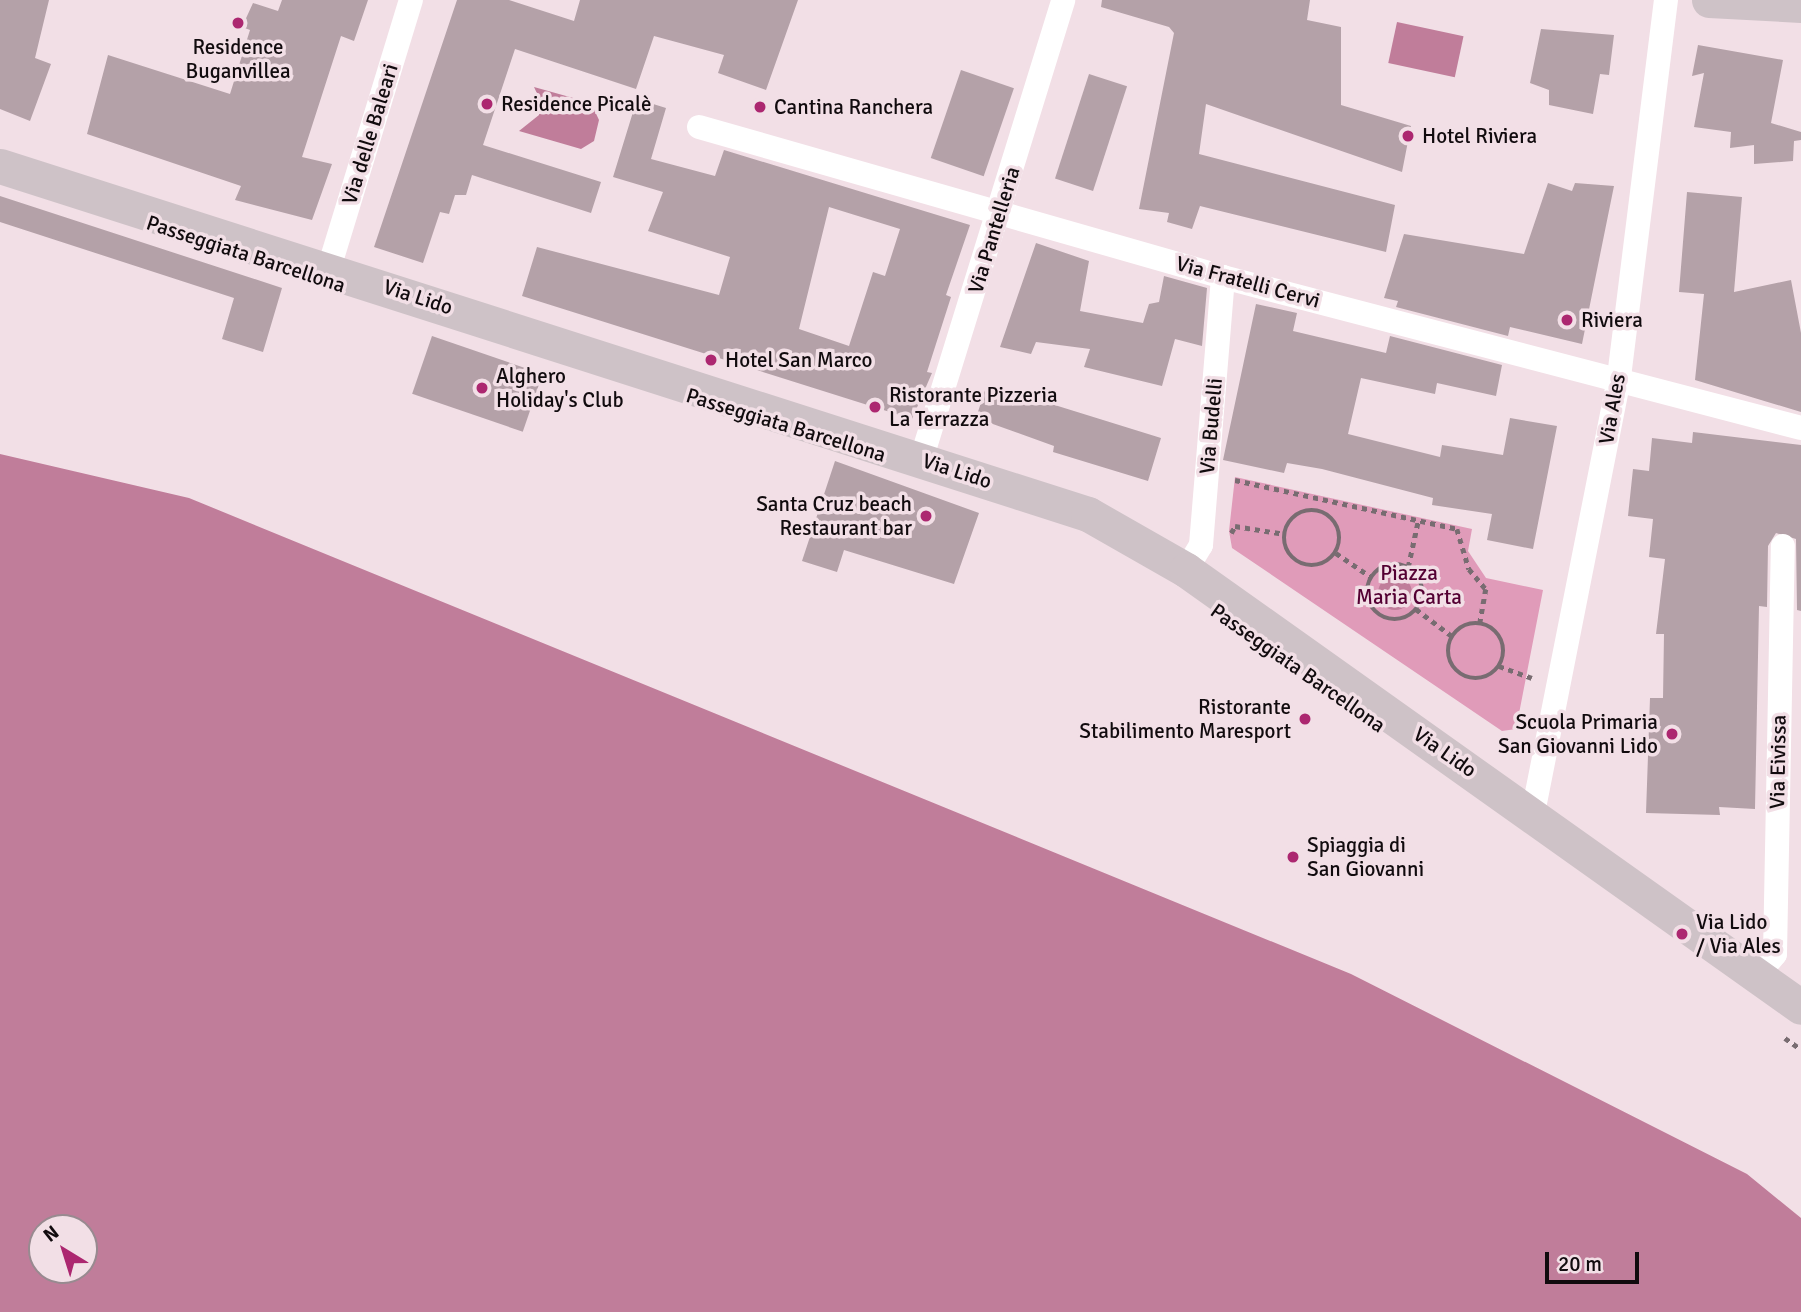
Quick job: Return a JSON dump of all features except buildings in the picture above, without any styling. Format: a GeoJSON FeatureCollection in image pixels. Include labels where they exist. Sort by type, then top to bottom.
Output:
{"type":"FeatureCollection","features":[{"type":"Feature","properties":{"kind":"street","name":"Via delle Baleari"},"geometry":{"type":"LineString","coordinates":[[329,268],[411,0]]}},
{"type":"Feature","properties":{"kind":"street","name":"Via Pantelleria"},"geometry":{"type":"LineString","coordinates":[[921,460],[1001,211],[1063,0]]}},
{"type":"Feature","properties":{"kind":"street","name":"Via Ales"},"geometry":{"type":"LineString","coordinates":[[1533,813],[1619,377],[1666,0]]}},
{"type":"Feature","properties":{"kind":"street"},"geometry":{"type":"LineString","coordinates":[[1709,0],[1801,5]]}},
{"type":"Feature","properties":{"kind":"street","name":"Via Fratelli Cervi"},"geometry":{"type":"LineString","coordinates":[[699,127],[1001,211],[1223,277],[1619,377],[1801,428]]}},
{"type":"Feature","properties":{"kind":"street","name":"Via Lido"},"geometry":{"type":"LineString","coordinates":[[0,166],[329,268],[1088,514],[1186,570],[1759,972],[1801,1007]]}},
{"type":"Feature","properties":{"kind":"street","name":"Via Budelli"},"geometry":{"type":"LineString","coordinates":[[1186,570],[1201,545],[1223,277]]}},
{"type":"Feature","properties":{"kind":"street","name":"Via Eivissa"},"geometry":{"type":"LineString","coordinates":[[1759,972],[1775,954],[1783,545]]}},
{"type":"Feature","properties":{"kind":"path"},"geometry":{"type":"LineString","coordinates":[[1207,475],[1457,529],[1469,569],[1486,589],[1480,623]]}},
{"type":"Feature","properties":{"kind":"path"},"geometry":{"type":"LineString","coordinates":[[1317,511],[1319,500]]}},
{"type":"Feature","properties":{"kind":"path"},"geometry":{"type":"LineString","coordinates":[[1317,511],[1335,522],[1340,542],[1336,553],[1319,565],[1298,562],[1289,554],[1285,534],[1296,515],[1317,511]]}},
{"type":"Feature","properties":{"kind":"path"},"geometry":{"type":"LineString","coordinates":[[1408,567],[1418,521]]}},
{"type":"Feature","properties":{"kind":"path"},"geometry":{"type":"LineString","coordinates":[[1228,538],[1235,526],[1285,534]]}},
{"type":"Feature","properties":{"kind":"path"},"geometry":{"type":"LineString","coordinates":[[1336,553],[1371,577]]}},
{"type":"Feature","properties":{"kind":"path"},"geometry":{"type":"LineString","coordinates":[[1388,564],[1408,567],[1422,585],[1416,609],[1401,619],[1380,615],[1368,598],[1371,577],[1388,564]]}},
{"type":"Feature","properties":{"kind":"path"},"geometry":{"type":"LineString","coordinates":[[1416,609],[1452,636]]}},
{"type":"Feature","properties":{"kind":"path"},"geometry":{"type":"LineString","coordinates":[[1480,623],[1498,634],[1499,666],[1482,678],[1461,675],[1448,657],[1452,636],[1459,628],[1480,623]]}},
{"type":"Feature","properties":{"kind":"path"},"geometry":{"type":"LineString","coordinates":[[1499,666],[1536,680]]}},
{"type":"Feature","properties":{"kind":"path"},"geometry":{"type":"LineString","coordinates":[[1780,1035],[1801,1049]]}},
{"type":"Feature","properties":{"kind":"green space","name":"Piazza Maria Carta"},"geometry":{"type":"Polygon","coordinates":[[[1235,477],[1472,529],[1468,551],[1486,578],[1543,590],[1516,729],[1502,731],[1232,548],[1229,531],[1235,477]]]}},
{"type":"Feature","properties":{"kind":"shaded area"},"geometry":{"type":"Polygon","coordinates":[[[1397,22],[1464,36],[1455,77],[1388,63],[1397,22]]]}},
{"type":"Feature","properties":{"kind":"shaded area"},"geometry":{"type":"Polygon","coordinates":[[[534,87],[591,103],[599,120],[594,141],[581,149],[519,131],[539,115],[541,102],[534,87]]]}},
{"type":"Feature","properties":{"kind":"shaded area"},"geometry":{"type":"Polygon","coordinates":[[[0,454],[189,498],[1351,974],[1747,1174],[1801,1218],[1801,1312],[0,1312],[0,454]]]}},
{"type":"Feature","properties":{"kind":"shaded area"},"geometry":{"type":"Polygon","coordinates":[[[1395,576],[1407,581],[1412,593],[1407,605],[1395,610],[1383,605],[1378,593],[1383,581],[1395,576]]]}},
{"type":"Feature","properties":{"kind":"place","name":"Residence Buganvillea"},"geometry":{"type":"Point","coordinates":[238,23]}},
{"type":"Feature","properties":{"kind":"place","name":"Residence Picalè"},"geometry":{"type":"Point","coordinates":[487,104]}},
{"type":"Feature","properties":{"kind":"place","name":"Cantina Ranchera"},"geometry":{"type":"Point","coordinates":[760,107]}},
{"type":"Feature","properties":{"kind":"place","name":"Hotel Riviera"},"geometry":{"type":"Point","coordinates":[1408,136]}},
{"type":"Feature","properties":{"kind":"place","name":"Riviera"},"geometry":{"type":"Point","coordinates":[1567,320]}},
{"type":"Feature","properties":{"kind":"place","name":"Hotel San Marco"},"geometry":{"type":"Point","coordinates":[711,360]}},
{"type":"Feature","properties":{"kind":"place","name":"Alghero Holiday's Club"},"geometry":{"type":"Point","coordinates":[482,388]}},
{"type":"Feature","properties":{"kind":"place","name":"Ristorante Pizzeria La Terrazza"},"geometry":{"type":"Point","coordinates":[875,407]}},
{"type":"Feature","properties":{"kind":"place","name":"Santa Cruz beach Restaurant bar"},"geometry":{"type":"Point","coordinates":[926,516]}},
{"type":"Feature","properties":{"kind":"place","name":"Ristorante Stabilimento Maresport"},"geometry":{"type":"Point","coordinates":[1305,719]}},
{"type":"Feature","properties":{"kind":"place","name":"Scuola Primaria San Giovanni Lido"},"geometry":{"type":"Point","coordinates":[1672,734]}},
{"type":"Feature","properties":{"kind":"place","name":"Spiaggia di San Giovanni"},"geometry":{"type":"Point","coordinates":[1293,857]}},
{"type":"Feature","properties":{"kind":"place","name":"Via Lido / Via Ales"},"geometry":{"type":"Point","coordinates":[1682,934]}}]}
